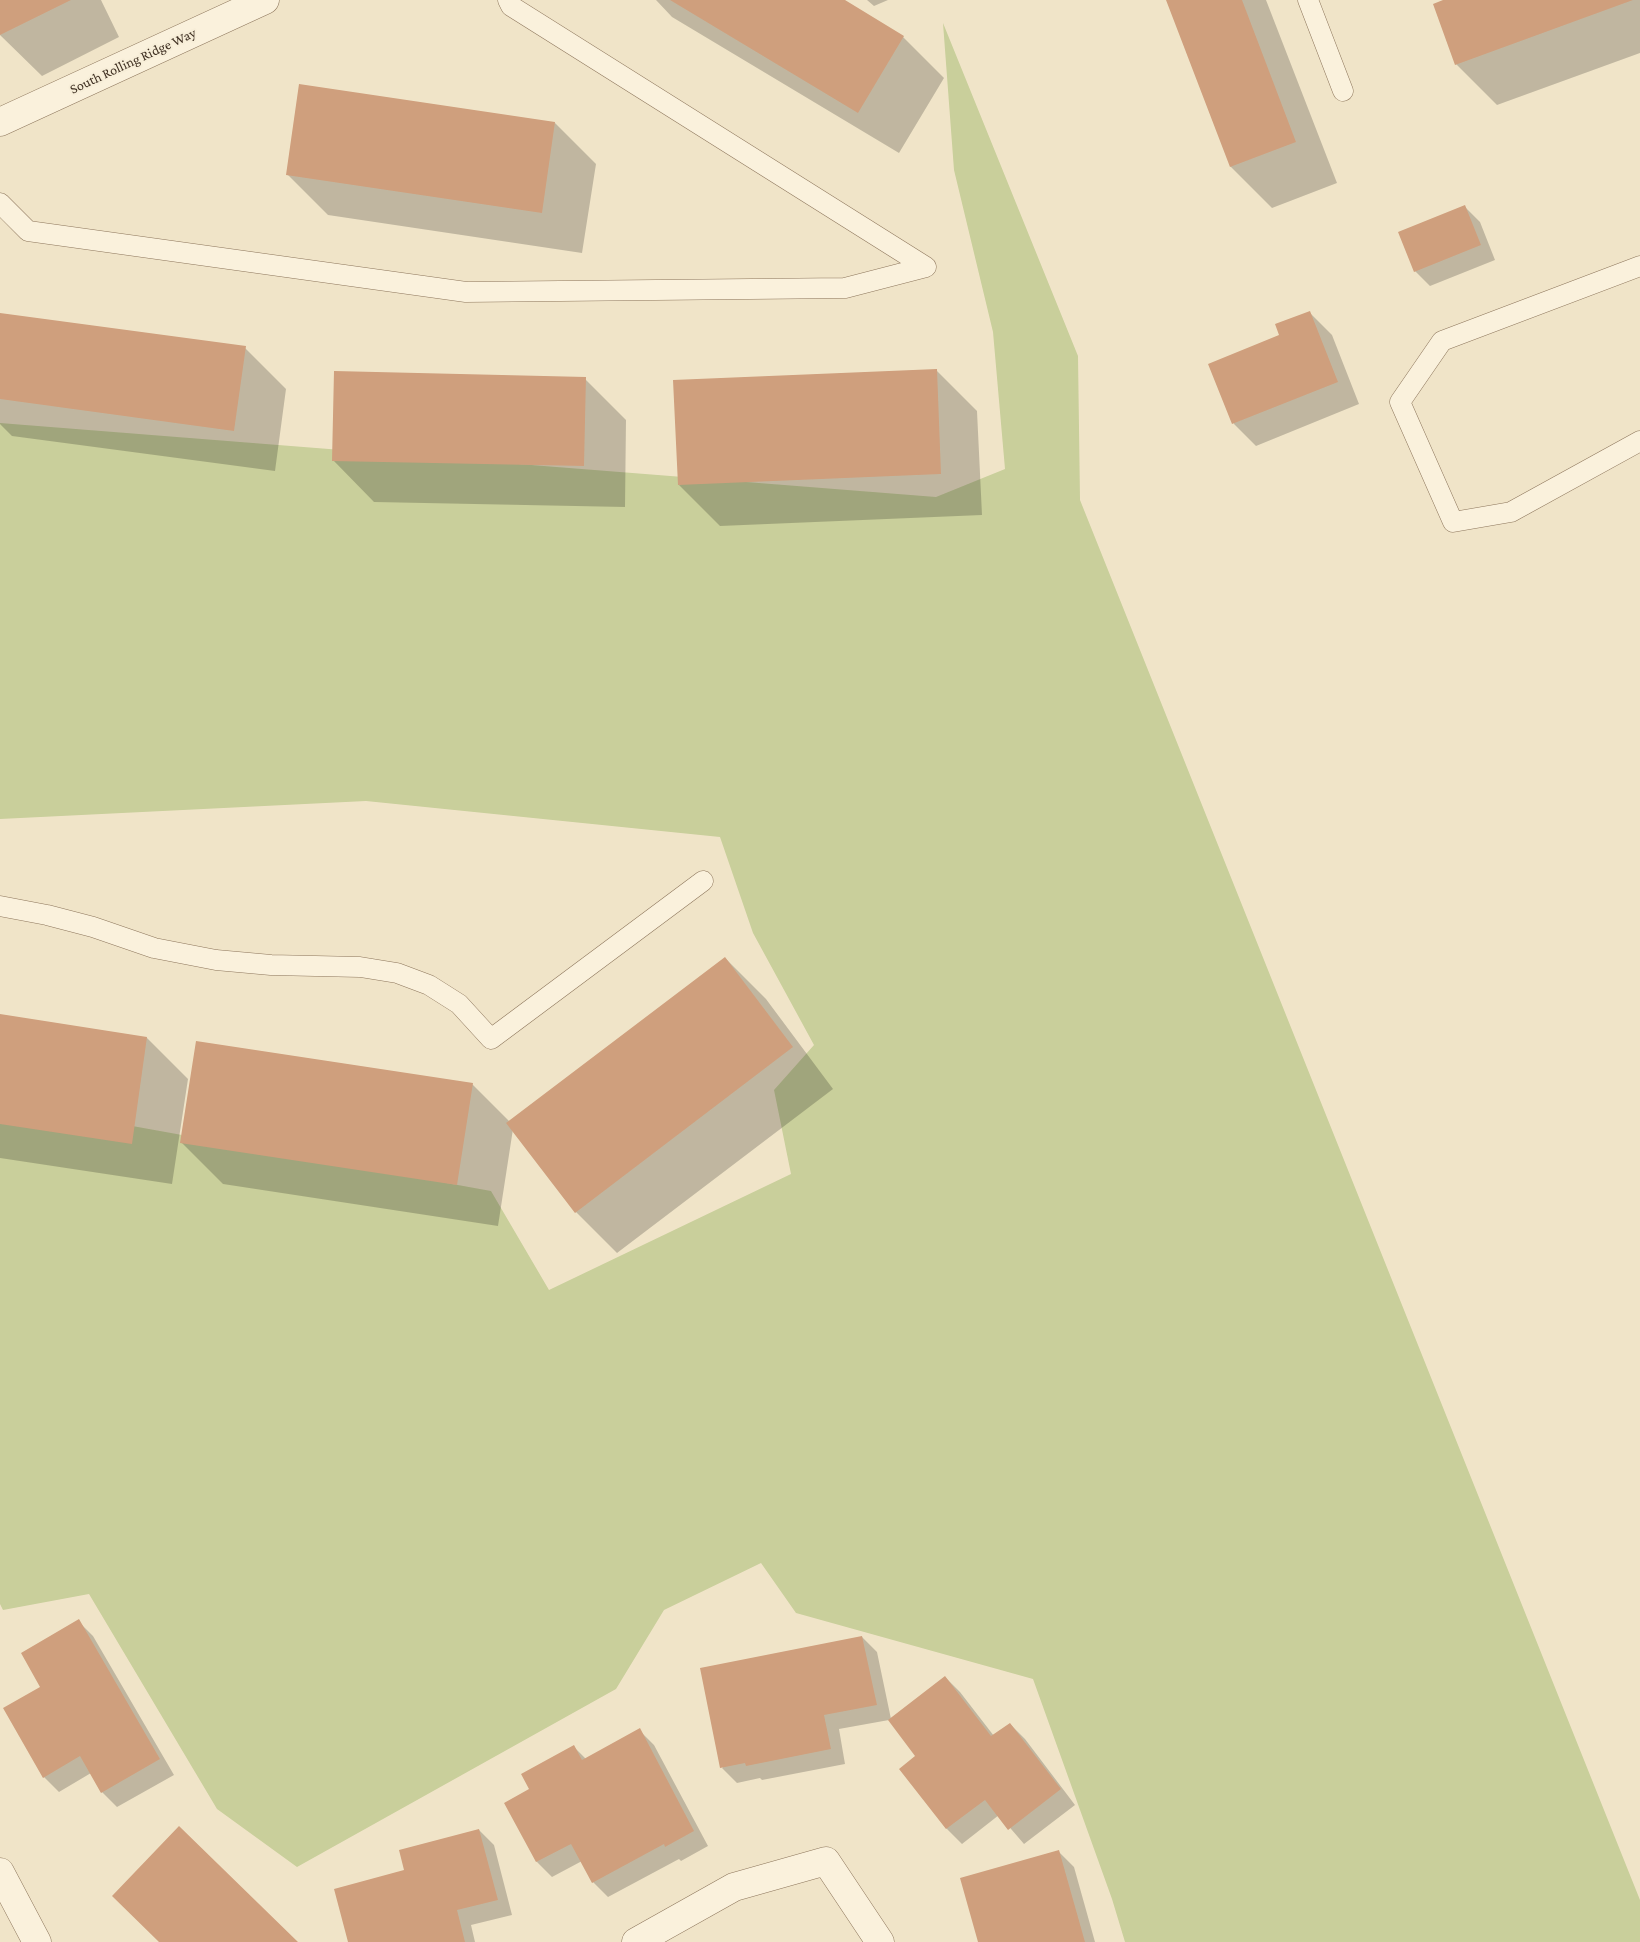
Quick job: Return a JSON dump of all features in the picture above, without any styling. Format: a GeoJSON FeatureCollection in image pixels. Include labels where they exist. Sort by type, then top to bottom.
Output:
{"type":"FeatureCollection","features":[{"type":"Feature","properties":{"kind":"street","name":"South Rolling Ridge Way"},"geometry":{"type":"LineString","coordinates":[[0,122],[265,0]]}},
{"type":"Feature","properties":{"kind":"street"},"geometry":{"type":"LineString","coordinates":[[636,1942],[734,1887],[826,1861],[880,1942]]}},
{"type":"Feature","properties":{"kind":"street"},"geometry":{"type":"LineString","coordinates":[[0,1872],[37,1942]]}},
{"type":"Feature","properties":{"kind":"lane"},"geometry":{"type":"LineString","coordinates":[[0,203],[28,231],[466,292],[845,288],[926,267],[511,6],[508,0]]}},
{"type":"Feature","properties":{"kind":"lane"},"geometry":{"type":"LineString","coordinates":[[1308,0],[1343,91]]}},
{"type":"Feature","properties":{"kind":"lane"},"geometry":{"type":"LineString","coordinates":[[1640,266],[1442,341],[1400,402],[1453,522],[1511,512],[1640,441]]}},
{"type":"Feature","properties":{"kind":"lane"},"geometry":{"type":"LineString","coordinates":[[0,906],[47,915],[92,927],[154,948],[216,960],[271,965],[360,967],[397,974],[429,985],[459,1004],[491,1039],[703,880]]}},
{"type":"Feature","properties":{"kind":"green space"},"geometry":{"type":"Polygon","coordinates":[[[943,23],[1078,356],[1080,500],[1640,1900],[1640,1942],[1125,1942],[1112,1899],[1033,1679],[796,1613],[761,1563],[664,1610],[616,1689],[297,1867],[217,1809],[89,1594],[3,1610],[0,1604],[0,1102],[491,1191],[549,1290],[791,1174],[774,1090],[814,1045],[753,933],[720,837],[366,801],[0,819],[0,423],[936,497],[1005,469],[993,332],[954,170],[943,23]]]}},
{"type":"Feature","properties":{"kind":"building"},"geometry":{"type":"Polygon","coordinates":[[[0,0],[71,0],[0,35],[0,0]]]}},
{"type":"Feature","properties":{"kind":"building"},"geometry":{"type":"Polygon","coordinates":[[[670,0],[845,0],[904,36],[858,113],[670,0]]]}},
{"type":"Feature","properties":{"kind":"building"},"geometry":{"type":"Polygon","coordinates":[[[1166,0],[1242,0],[1296,142],[1230,167],[1166,0]]]}},
{"type":"Feature","properties":{"kind":"building"},"geometry":{"type":"Polygon","coordinates":[[[1443,0],[1633,0],[1455,65],[1433,4],[1443,0]]]}},
{"type":"Feature","properties":{"kind":"building"},"geometry":{"type":"Polygon","coordinates":[[[299,84],[555,122],[542,213],[286,175],[299,84]]]}},
{"type":"Feature","properties":{"kind":"building"},"geometry":{"type":"Polygon","coordinates":[[[1465,205],[1481,245],[1414,272],[1398,232],[1465,205]]]}},
{"type":"Feature","properties":{"kind":"building"},"geometry":{"type":"Polygon","coordinates":[[[1310,311],[1338,382],[1232,424],[1208,364],[1279,335],[1275,324],[1310,311]]]}},
{"type":"Feature","properties":{"kind":"building"},"geometry":{"type":"Polygon","coordinates":[[[0,313],[246,346],[234,431],[0,399],[0,313]]]}},
{"type":"Feature","properties":{"kind":"building"},"geometry":{"type":"Polygon","coordinates":[[[937,369],[941,474],[678,485],[673,380],[937,369]]]}},
{"type":"Feature","properties":{"kind":"building"},"geometry":{"type":"Polygon","coordinates":[[[334,371],[586,377],[584,466],[332,461],[334,371]]]}},
{"type":"Feature","properties":{"kind":"building"},"geometry":{"type":"Polygon","coordinates":[[[725,957],[793,1047],[575,1213],[506,1123],[725,957]]]}},
{"type":"Feature","properties":{"kind":"building"},"geometry":{"type":"Polygon","coordinates":[[[0,1014],[147,1037],[132,1144],[0,1124],[0,1014]]]}},
{"type":"Feature","properties":{"kind":"building"},"geometry":{"type":"Polygon","coordinates":[[[196,1041],[473,1083],[457,1185],[180,1143],[196,1041]]]}},
{"type":"Feature","properties":{"kind":"building"},"geometry":{"type":"Polygon","coordinates":[[[79,1619],[160,1759],[101,1793],[80,1756],[43,1778],[3,1708],[40,1687],[21,1653],[79,1619]]]}},
{"type":"Feature","properties":{"kind":"building"},"geometry":{"type":"Polygon","coordinates":[[[862,1636],[877,1705],[824,1715],[831,1749],[746,1766],[745,1763],[720,1768],[700,1668],[862,1636]]]}},
{"type":"Feature","properties":{"kind":"building"},"geometry":{"type":"Polygon","coordinates":[[[945,1676],[991,1736],[1010,1723],[1061,1789],[1008,1830],[985,1800],[946,1829],[899,1769],[915,1756],[888,1720],[945,1676]]]}},
{"type":"Feature","properties":{"kind":"building"},"geometry":{"type":"Polygon","coordinates":[[[640,1728],[694,1831],[665,1847],[664,1844],[592,1883],[571,1844],[536,1862],[504,1803],[529,1789],[521,1774],[574,1745],[582,1760],[640,1728]]]}},
{"type":"Feature","properties":{"kind":"building"},"geometry":{"type":"Polygon","coordinates":[[[179,1826],[298,1942],[159,1942],[112,1896],[179,1826]]]}},
{"type":"Feature","properties":{"kind":"building"},"geometry":{"type":"Polygon","coordinates":[[[479,1829],[498,1900],[457,1910],[465,1942],[348,1942],[334,1889],[404,1870],[399,1850],[479,1829]]]}},
{"type":"Feature","properties":{"kind":"building"},"geometry":{"type":"Polygon","coordinates":[[[1059,1850],[1085,1942],[978,1942],[960,1878],[1059,1850]]]}}]}
